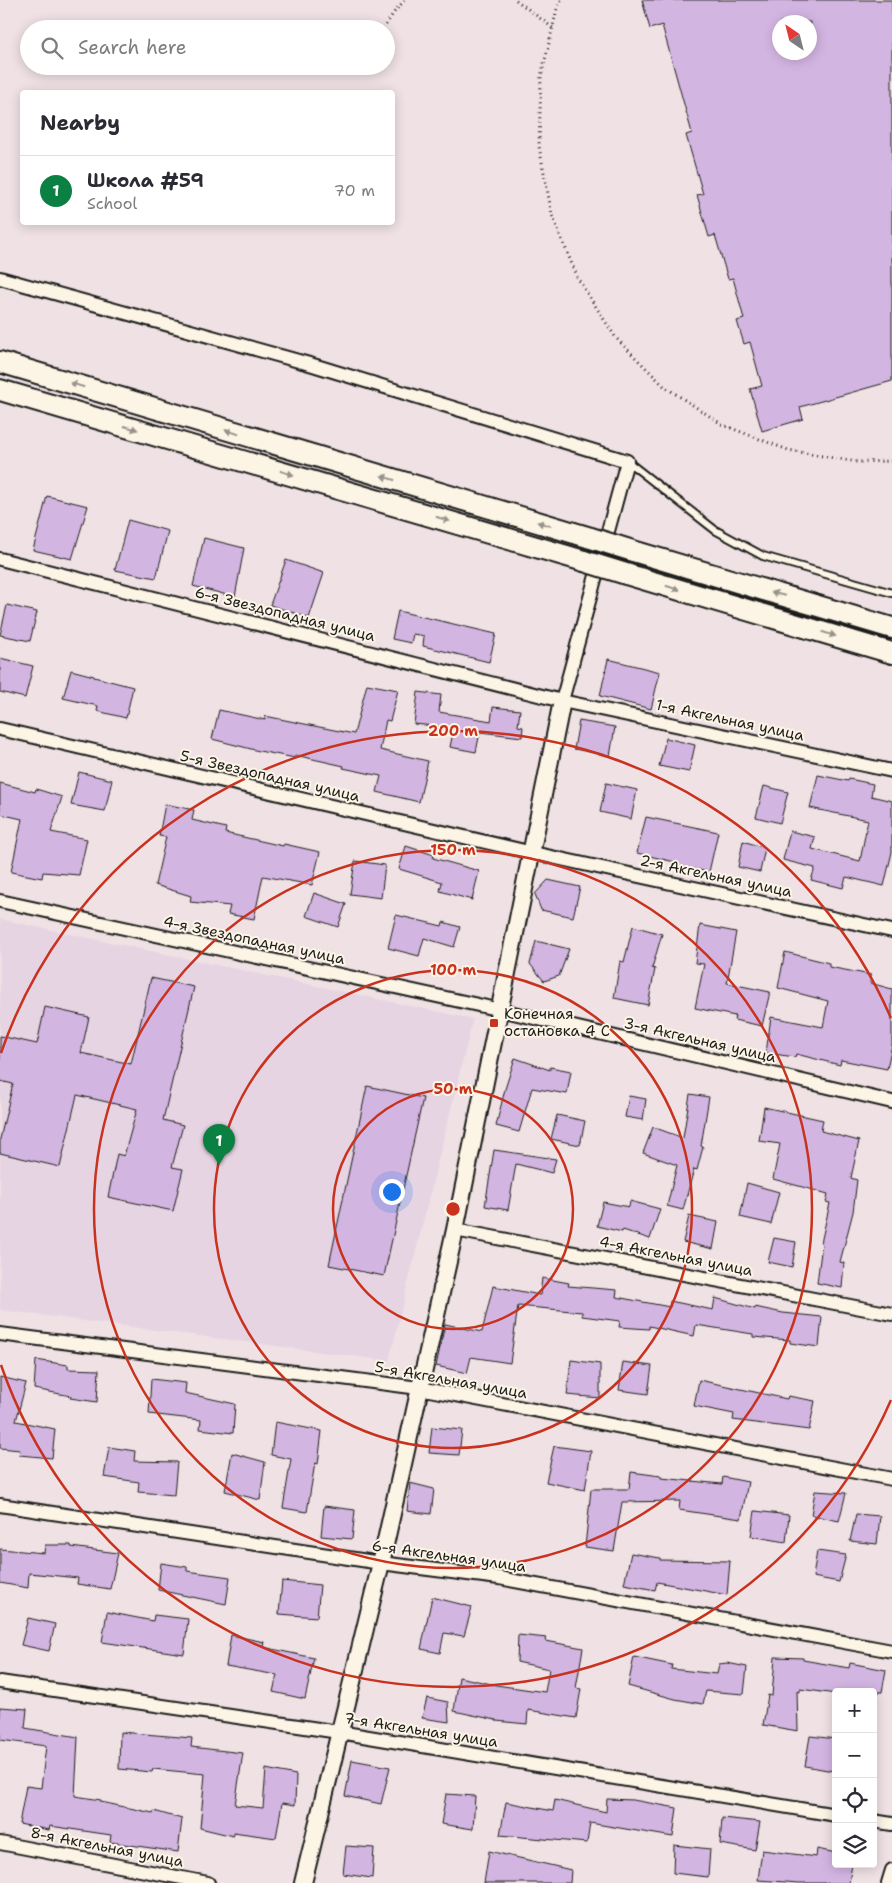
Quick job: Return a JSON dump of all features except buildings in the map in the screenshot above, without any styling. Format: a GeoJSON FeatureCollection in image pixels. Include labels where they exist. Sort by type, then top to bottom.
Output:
{"type":"FeatureCollection","features":[{"type":"Feature","properties":{"kind":"main road"},"geometry":{"type":"LineString","coordinates":[[0,362],[892,628]]}},
{"type":"Feature","properties":{"kind":"main road"},"geometry":{"type":"LineString","coordinates":[[0,390],[892,653]]}},
{"type":"Feature","properties":{"kind":"street"},"geometry":{"type":"LineString","coordinates":[[0,278],[313,365],[627,461],[562,701],[533,853],[455,1230],[381,1563],[303,1883]]}},
{"type":"Feature","properties":{"kind":"street","name":"6-я Звездопадная улица"},"geometry":{"type":"LineString","coordinates":[[0,559],[562,701]]}},
{"type":"Feature","properties":{"kind":"street","name":"1-я Акгельная улица"},"geometry":{"type":"LineString","coordinates":[[562,701],[892,771]]}},
{"type":"Feature","properties":{"kind":"street","name":"5-я Звездопадная улица"},"geometry":{"type":"LineString","coordinates":[[0,729],[533,853]]}},
{"type":"Feature","properties":{"kind":"street","name":"2-я Акгельная улица"},"geometry":{"type":"LineString","coordinates":[[533,853],[892,931]]}},
{"type":"Feature","properties":{"kind":"street","name":"4-я Звездопадная улица"},"geometry":{"type":"LineString","coordinates":[[0,901],[501,1010]]}},
{"type":"Feature","properties":{"kind":"street","name":"3-я Акгельная улица"},"geometry":{"type":"LineString","coordinates":[[501,1010],[892,1102]]}},
{"type":"Feature","properties":{"kind":"street","name":"4-я Акгельная улица"},"geometry":{"type":"LineString","coordinates":[[455,1230],[892,1314]]}},
{"type":"Feature","properties":{"kind":"street","name":"5-я Акгельная улица"},"geometry":{"type":"LineString","coordinates":[[0,1334],[419,1388],[892,1479]]}},
{"type":"Feature","properties":{"kind":"street","name":"6-я Акгельная улица"},"geometry":{"type":"LineString","coordinates":[[0,1505],[381,1563],[499,1578],[892,1651]]}},
{"type":"Feature","properties":{"kind":"street","name":"7-я Акгельная улица"},"geometry":{"type":"LineString","coordinates":[[0,1682],[339,1732],[832,1814]]}},
{"type":"Feature","properties":{"kind":"street"},"geometry":{"type":"LineString","coordinates":[[877,1822],[892,1824]]}},
{"type":"Feature","properties":{"kind":"street","name":"8-я Акгельная улица"},"geometry":{"type":"LineString","coordinates":[[0,1843],[208,1883]]}},
{"type":"Feature","properties":{"kind":"street"},"geometry":{"type":"LineString","coordinates":[[888,1883],[892,1870]]}},
{"type":"Feature","properties":{"kind":"lane"},"geometry":{"type":"LineString","coordinates":[[627,461],[715,530],[763,556],[892,593]]}},
{"type":"Feature","properties":{"kind":"path"},"geometry":{"type":"LineString","coordinates":[[389,20],[405,0]]}},
{"type":"Feature","properties":{"kind":"path"},"geometry":{"type":"LineString","coordinates":[[516,0],[553,28]]}},
{"type":"Feature","properties":{"kind":"path"},"geometry":{"type":"LineString","coordinates":[[561,0],[557,9],[541,77],[539,146],[552,215],[578,279],[616,338],[665,387],[724,425],[788,450],[857,462],[892,461]]}},
{"type":"Feature","properties":{"kind":"shaded area"},"geometry":{"type":"Polygon","coordinates":[[[0,919],[473,1019],[389,1361],[0,1310],[0,919]]]}},
{"type":"Feature","properties":{"kind":"place","name":"Конечная остановка 4 С"},"geometry":{"type":"Point","coordinates":[494,1023]}},
{"type":"Feature","properties":{"kind":"place","name":"Школа #59"},"geometry":{"type":"Point","coordinates":[219,1165]}}]}
